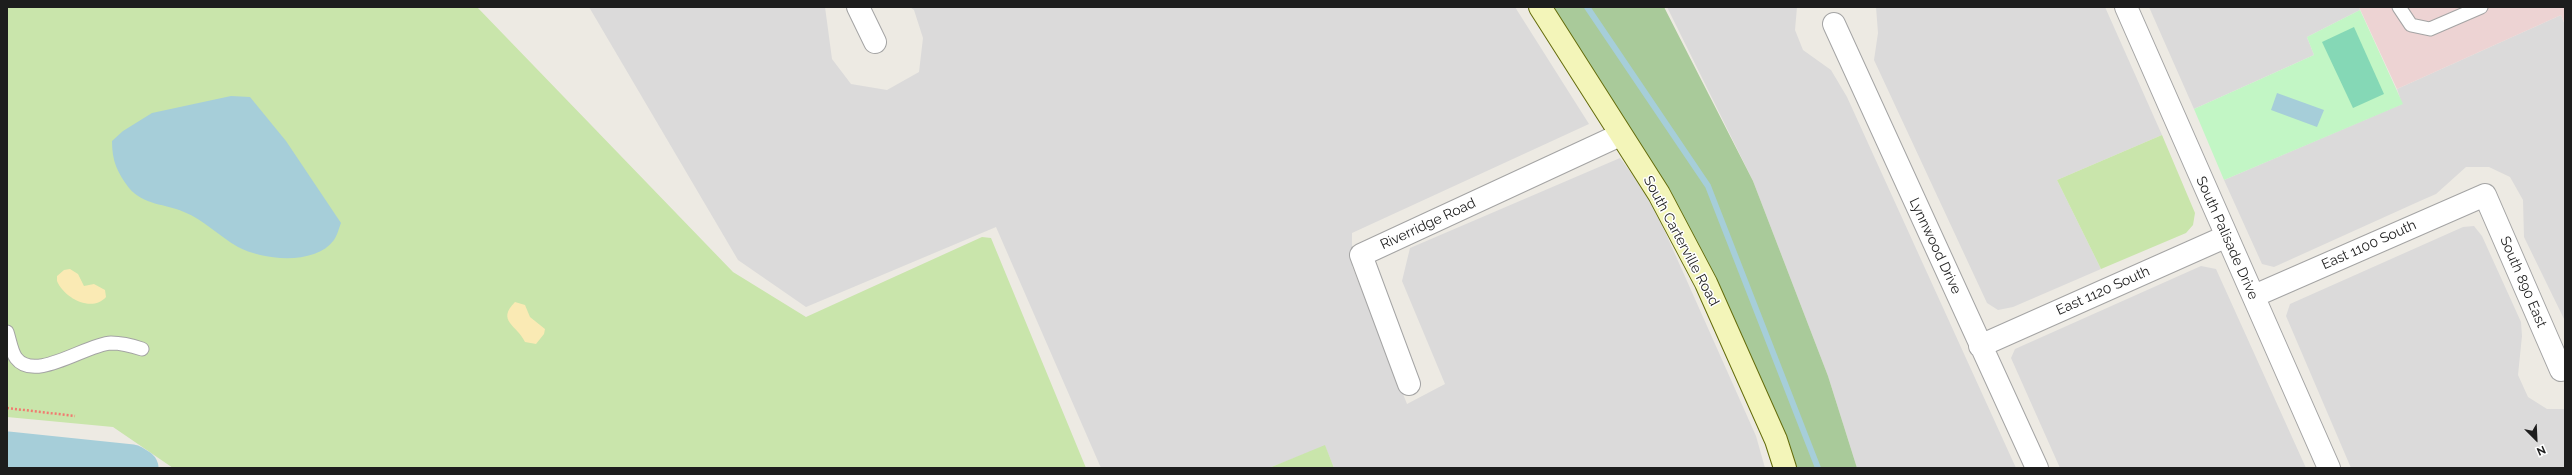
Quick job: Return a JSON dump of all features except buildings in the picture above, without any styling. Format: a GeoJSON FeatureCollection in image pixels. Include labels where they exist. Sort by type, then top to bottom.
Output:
{"type":"FeatureCollection","features":[{"type":"Feature","properties":{"kind":"street"},"geometry":{"type":"LineString","coordinates":[[858,7],[876,42]]}},
{"type":"Feature","properties":{"kind":"street","name":"South Carterville Road"},"geometry":{"type":"LineString","coordinates":[[1540,7],[1620,135],[1659,194],[1706,283],[1776,440],[1785,468]]}},
{"type":"Feature","properties":{"kind":"street","name":"South Palisade Drive"},"geometry":{"type":"LineString","coordinates":[[2126,7],[2225,237],[2254,296],[2329,468]]}},
{"type":"Feature","properties":{"kind":"street","name":"Lynnwood Drive"},"geometry":{"type":"LineString","coordinates":[[1834,24],[2037,468]]}},
{"type":"Feature","properties":{"kind":"street","name":"Riverridge Road"},"geometry":{"type":"LineString","coordinates":[[1409,384],[1361,254],[1620,135]]}},
{"type":"Feature","properties":{"kind":"street","name":"East 1100 South"},"geometry":{"type":"LineString","coordinates":[[2254,296],[2485,195]]}},
{"type":"Feature","properties":{"kind":"street","name":"South 890 East"},"geometry":{"type":"LineString","coordinates":[[2485,195],[2561,370]]}},
{"type":"Feature","properties":{"kind":"street","name":"East 1120 South"},"geometry":{"type":"LineString","coordinates":[[1980,346],[2225,237]]}},
{"type":"Feature","properties":{"kind":"lane"},"geometry":{"type":"LineString","coordinates":[[2399,7],[2411,25],[2430,29],[2481,7]]}},
{"type":"Feature","properties":{"kind":"lane"},"geometry":{"type":"LineString","coordinates":[[7,332],[17,359],[31,367],[52,364],[87,348],[112,343],[142,349]]}},
{"type":"Feature","properties":{"kind":"path"},"geometry":{"type":"LineString","coordinates":[[7,408],[75,416]]}},
{"type":"Feature","properties":{"kind":"shaded area"},"geometry":{"type":"Polygon","coordinates":[[[589,7],[825,7],[832,59],[851,84],[887,90],[919,72],[923,38],[914,10],[910,7],[1515,7],[1589,124],[1352,233],[1352,266],[1407,404],[1445,384],[1402,281],[1410,248],[1620,158],[1650,198],[1756,436],[1765,468],[1334,468],[1325,446],[1269,468],[1101,468],[996,227],[806,307],[738,260],[589,7]]]}},
{"type":"Feature","properties":{"kind":"shaded area"},"geometry":{"type":"Polygon","coordinates":[[[1667,7],[1797,7],[1795,30],[1803,50],[1831,70],[1847,97],[2016,468],[1857,468],[1828,376],[1753,181],[1667,7]]]}},
{"type":"Feature","properties":{"kind":"shaded area"},"geometry":{"type":"Polygon","coordinates":[[[1876,7],[2105,7],[2162,135],[2057,180],[2101,269],[2013,307],[1998,310],[1987,303],[1874,60],[1878,33],[1876,7]]]}},
{"type":"Feature","properties":{"kind":"shaded area"},"geometry":{"type":"Polygon","coordinates":[[[2149,7],[2359,7],[2360,10],[2307,37],[2314,55],[2194,109],[2149,7]]]}},
{"type":"Feature","properties":{"kind":"shaded area"},"geometry":{"type":"Polygon","coordinates":[[[2359,7],[2565,7],[2565,24],[2561,15],[2397,89],[2359,7]]]}},
{"type":"Feature","properties":{"kind":"shaded area"},"geometry":{"type":"Polygon","coordinates":[[[2561,15],[2565,25],[2565,321],[2524,237],[2523,200],[2510,177],[2489,167],[2466,167],[2436,194],[2274,267],[2262,264],[2224,180],[2402,104],[2397,89],[2561,15]]]}},
{"type":"Feature","properties":{"kind":"shaded area"},"geometry":{"type":"Polygon","coordinates":[[[2474,226],[2482,236],[2521,322],[2522,336],[2518,375],[2528,397],[2547,409],[2565,409],[2565,468],[2351,468],[2286,316],[2290,304],[2463,227],[2474,226]]]}},
{"type":"Feature","properties":{"kind":"shaded area"},"geometry":{"type":"Polygon","coordinates":[[[2201,266],[2216,269],[2306,468],[2060,468],[2011,358],[2015,349],[2201,266]]]}},
{"type":"Feature","properties":{"kind":"green space"},"geometry":{"type":"Polygon","coordinates":[[[7,7],[477,7],[733,272],[806,317],[982,237],[991,238],[1086,468],[173,468],[113,427],[7,417],[7,7]]]}},
{"type":"Feature","properties":{"kind":"green space"},"geometry":{"type":"Polygon","coordinates":[[[1550,7],[1664,7],[1753,181],[1828,376],[1857,468],[1796,468],[1761,378],[1671,198],[1550,7]]]}},
{"type":"Feature","properties":{"kind":"green space"},"geometry":{"type":"Polygon","coordinates":[[[2360,10],[2403,104],[2224,180],[2194,109],[2314,55],[2307,37],[2360,10]]]}},
{"type":"Feature","properties":{"kind":"green space"},"geometry":{"type":"Polygon","coordinates":[[[2354,27],[2384,94],[2353,108],[2322,42],[2354,27]]]}},
{"type":"Feature","properties":{"kind":"green space"},"geometry":{"type":"Polygon","coordinates":[[[2162,135],[2195,213],[2193,225],[2186,233],[2101,269],[2057,180],[2162,135]]]}},
{"type":"Feature","properties":{"kind":"green space"},"geometry":{"type":"Polygon","coordinates":[[[1325,445],[1334,468],[1269,468],[1325,445]]]}},
{"type":"Feature","properties":{"kind":"sand"},"geometry":{"type":"Polygon","coordinates":[[[70,269],[78,274],[84,286],[94,284],[105,290],[106,297],[100,302],[93,304],[72,298],[57,281],[57,276],[64,270],[70,269]]]}},
{"type":"Feature","properties":{"kind":"sand"},"geometry":{"type":"Polygon","coordinates":[[[515,302],[525,305],[530,317],[545,329],[544,334],[536,344],[525,342],[508,319],[507,314],[515,302]]]}},
{"type":"Feature","properties":{"kind":"water"},"geometry":{"type":"Polygon","coordinates":[[[2277,93],[2324,110],[2317,127],[2271,110],[2277,93]]]}},
{"type":"Feature","properties":{"kind":"water"},"geometry":{"type":"Polygon","coordinates":[[[231,96],[250,97],[286,141],[341,223],[334,240],[325,248],[314,254],[288,258],[260,255],[248,251],[231,243],[191,215],[141,198],[129,188],[121,177],[114,160],[112,141],[123,131],[152,113],[231,96]]]}},
{"type":"Feature","properties":{"kind":"waterway"},"geometry":{"type":"LineString","coordinates":[[1587,7],[1708,186],[1818,468]]}},
{"type":"Feature","properties":{"kind":"waterway"},"geometry":{"type":"LineString","coordinates":[[7,450],[132,463],[140,468]]}}]}
